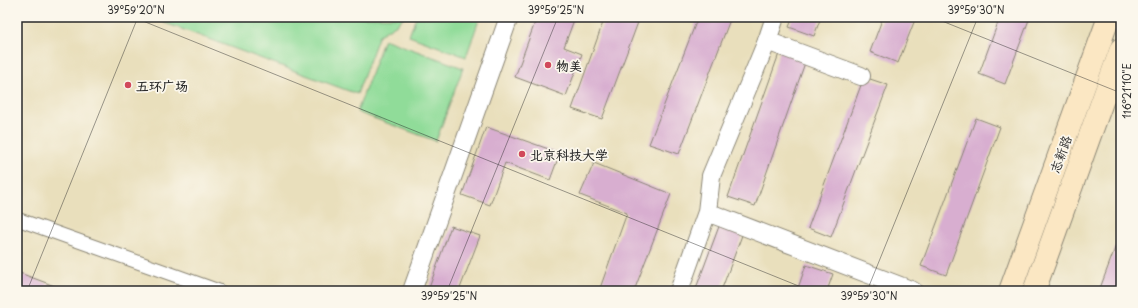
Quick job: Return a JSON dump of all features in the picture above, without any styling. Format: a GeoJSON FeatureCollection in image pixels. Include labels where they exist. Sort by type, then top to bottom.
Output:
{"type":"FeatureCollection","features":[{"type":"Feature","properties":{"kind":"main road","name":"志新路"},"geometry":{"type":"LineString","coordinates":[[1010,291],[1109,17]]}},
{"type":"Feature","properties":{"kind":"main road","name":"志新路"},"geometry":{"type":"LineString","coordinates":[[1034,291],[1121,49]]}},
{"type":"Feature","properties":{"kind":"street"},"geometry":{"type":"LineString","coordinates":[[412,291],[509,17]]}},
{"type":"Feature","properties":{"kind":"street"},"geometry":{"type":"LineString","coordinates":[[679,291],[707,212],[711,176],[775,17]]}},
{"type":"Feature","properties":{"kind":"street"},"geometry":{"type":"LineString","coordinates":[[766,41],[861,76]]}},
{"type":"Feature","properties":{"kind":"street"},"geometry":{"type":"LineString","coordinates":[[707,212],[912,291]]}},
{"type":"Feature","properties":{"kind":"street"},"geometry":{"type":"LineString","coordinates":[[17,219],[219,291]]}},
{"type":"Feature","properties":{"kind":"green space"},"geometry":{"type":"Polygon","coordinates":[[[149,17],[404,17],[397,24],[379,35],[357,94],[149,17]]]}},
{"type":"Feature","properties":{"kind":"green space"},"geometry":{"type":"Polygon","coordinates":[[[416,17],[480,17],[466,57],[409,36],[416,17]]]}},
{"type":"Feature","properties":{"kind":"green space"},"geometry":{"type":"Polygon","coordinates":[[[384,39],[463,68],[436,141],[357,112],[384,39]]]}},
{"type":"Feature","properties":{"kind":"building","name":"物美"},"geometry":{"type":"Polygon","coordinates":[[[537,17],[575,17],[564,47],[582,54],[566,96],[515,77],[537,17]]]}},
{"type":"Feature","properties":{"kind":"building"},"geometry":{"type":"Polygon","coordinates":[[[605,17],[640,17],[602,119],[572,109],[605,17]]]}},
{"type":"Feature","properties":{"kind":"building"},"geometry":{"type":"Polygon","coordinates":[[[698,17],[731,17],[679,154],[649,144],[698,17]]]}},
{"type":"Feature","properties":{"kind":"building"},"geometry":{"type":"Polygon","coordinates":[[[793,17],[821,17],[814,36],[789,27],[793,17]]]}},
{"type":"Feature","properties":{"kind":"building"},"geometry":{"type":"Polygon","coordinates":[[[883,17],[916,17],[898,63],[870,52],[883,17]]]}},
{"type":"Feature","properties":{"kind":"building"},"geometry":{"type":"Polygon","coordinates":[[[1000,17],[1030,17],[1005,84],[979,74],[1000,17]]]}},
{"type":"Feature","properties":{"kind":"building"},"geometry":{"type":"Polygon","coordinates":[[[781,48],[807,57],[755,206],[728,197],[781,48]]]}},
{"type":"Feature","properties":{"kind":"building"},"geometry":{"type":"Polygon","coordinates":[[[864,77],[888,85],[831,237],[808,228],[864,77]]]}},
{"type":"Feature","properties":{"kind":"building"},"geometry":{"type":"Polygon","coordinates":[[[976,118],[1000,127],[946,275],[921,266],[976,118]]]}},
{"type":"Feature","properties":{"kind":"building"},"geometry":{"type":"Polygon","coordinates":[[[486,127],[560,153],[550,180],[505,163],[490,205],[462,195],[486,127]]]}},
{"type":"Feature","properties":{"kind":"building"},"geometry":{"type":"Polygon","coordinates":[[[594,163],[671,194],[634,291],[599,291],[627,213],[580,195],[594,163]]]}},
{"type":"Feature","properties":{"kind":"building"},"geometry":{"type":"Polygon","coordinates":[[[721,221],[744,230],[721,291],[695,291],[721,221]]]}},
{"type":"Feature","properties":{"kind":"building"},"geometry":{"type":"Polygon","coordinates":[[[451,226],[480,236],[459,291],[428,291],[451,226]]]}},
{"type":"Feature","properties":{"kind":"building"},"geometry":{"type":"Polygon","coordinates":[[[1121,232],[1121,291],[1099,291],[1121,232]]]}},
{"type":"Feature","properties":{"kind":"building"},"geometry":{"type":"Polygon","coordinates":[[[806,265],[833,274],[827,291],[797,291],[806,265]]]}},
{"type":"Feature","properties":{"kind":"building"},"geometry":{"type":"Polygon","coordinates":[[[17,272],[68,291],[17,291],[17,272]]]}},
{"type":"Feature","properties":{"kind":"place","name":"物美"},"geometry":{"type":"Point","coordinates":[548,65]}},
{"type":"Feature","properties":{"kind":"place","name":"五环广场"},"geometry":{"type":"Point","coordinates":[128,85]}},
{"type":"Feature","properties":{"kind":"place","name":"北京科技大学"},"geometry":{"type":"Point","coordinates":[522,154]}}]}
